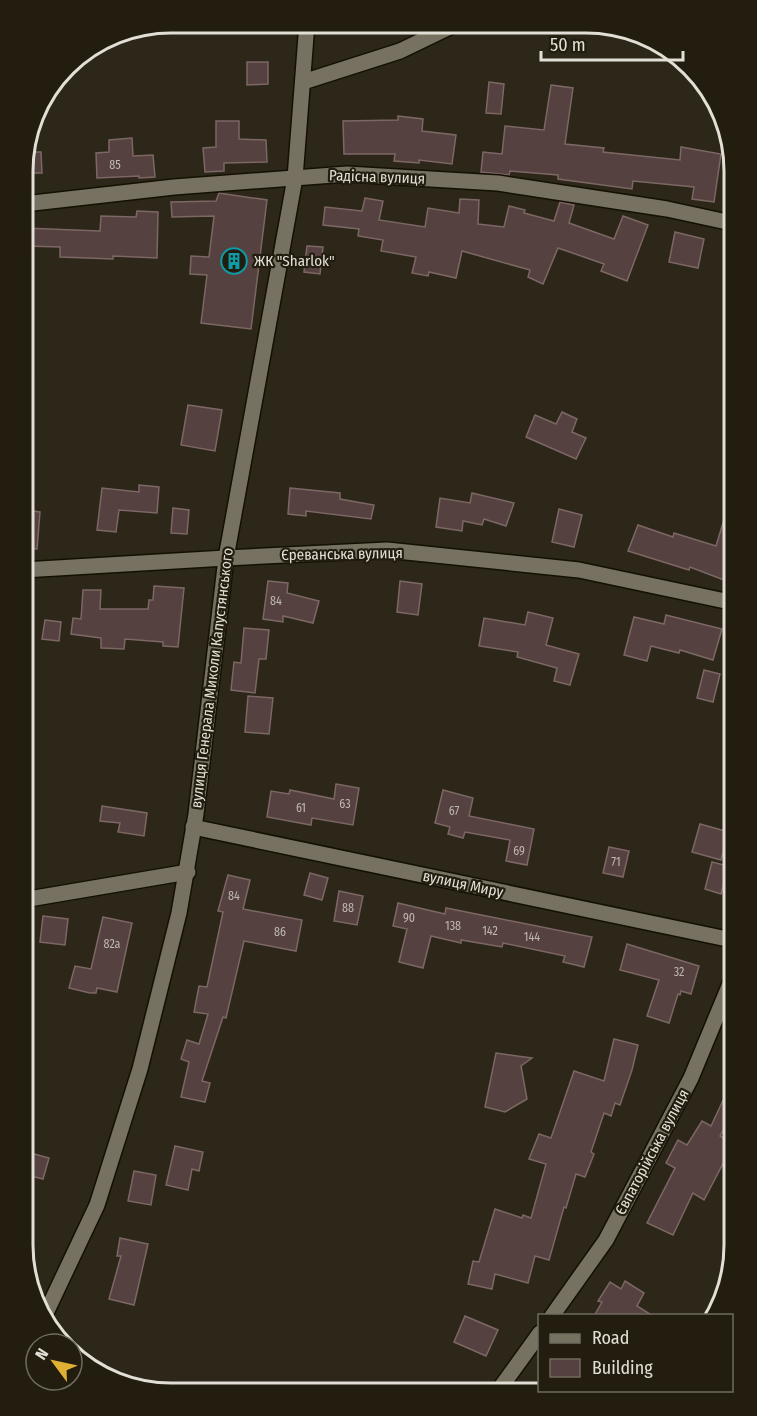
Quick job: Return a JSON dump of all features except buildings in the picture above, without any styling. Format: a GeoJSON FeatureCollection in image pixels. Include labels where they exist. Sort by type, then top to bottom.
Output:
{"type":"FeatureCollection","features":[{"type":"Feature","properties":{"kind":"street","name":"вулиця Генерала Миколи Капустянського"},"geometry":{"type":"LineString","coordinates":[[48,1308],[100,1194],[140,1070],[168,965],[188,872],[226,558],[295,178],[306,33]]}},
{"type":"Feature","properties":{"kind":"street"},"geometry":{"type":"LineString","coordinates":[[303,82],[400,51],[437,33]]}},
{"type":"Feature","properties":{"kind":"street","name":"Радісна вулиця"},"geometry":{"type":"LineString","coordinates":[[33,203],[174,187],[347,174],[498,183],[667,209],[724,221]]}},
{"type":"Feature","properties":{"kind":"street","name":"Єреванська вулиця"},"geometry":{"type":"LineString","coordinates":[[33,569],[387,550],[579,570],[724,601]]}},
{"type":"Feature","properties":{"kind":"street","name":"вулиця Миру"},"geometry":{"type":"LineString","coordinates":[[194,827],[724,938]]}},
{"type":"Feature","properties":{"kind":"street"},"geometry":{"type":"LineString","coordinates":[[33,898],[188,872]]}},
{"type":"Feature","properties":{"kind":"street","name":"Євпаторійська вулиця"},"geometry":{"type":"LineString","coordinates":[[553,1314],[606,1240],[691,1078],[724,998]]}},
{"type":"Feature","properties":{"kind":"street"},"geometry":{"type":"LineString","coordinates":[[505,1383],[538,1336]]}},
{"type":"Feature","properties":{"kind":"place","name":"ЖК \"Sharlok\""},"geometry":{"type":"Point","coordinates":[234,261]}}]}
